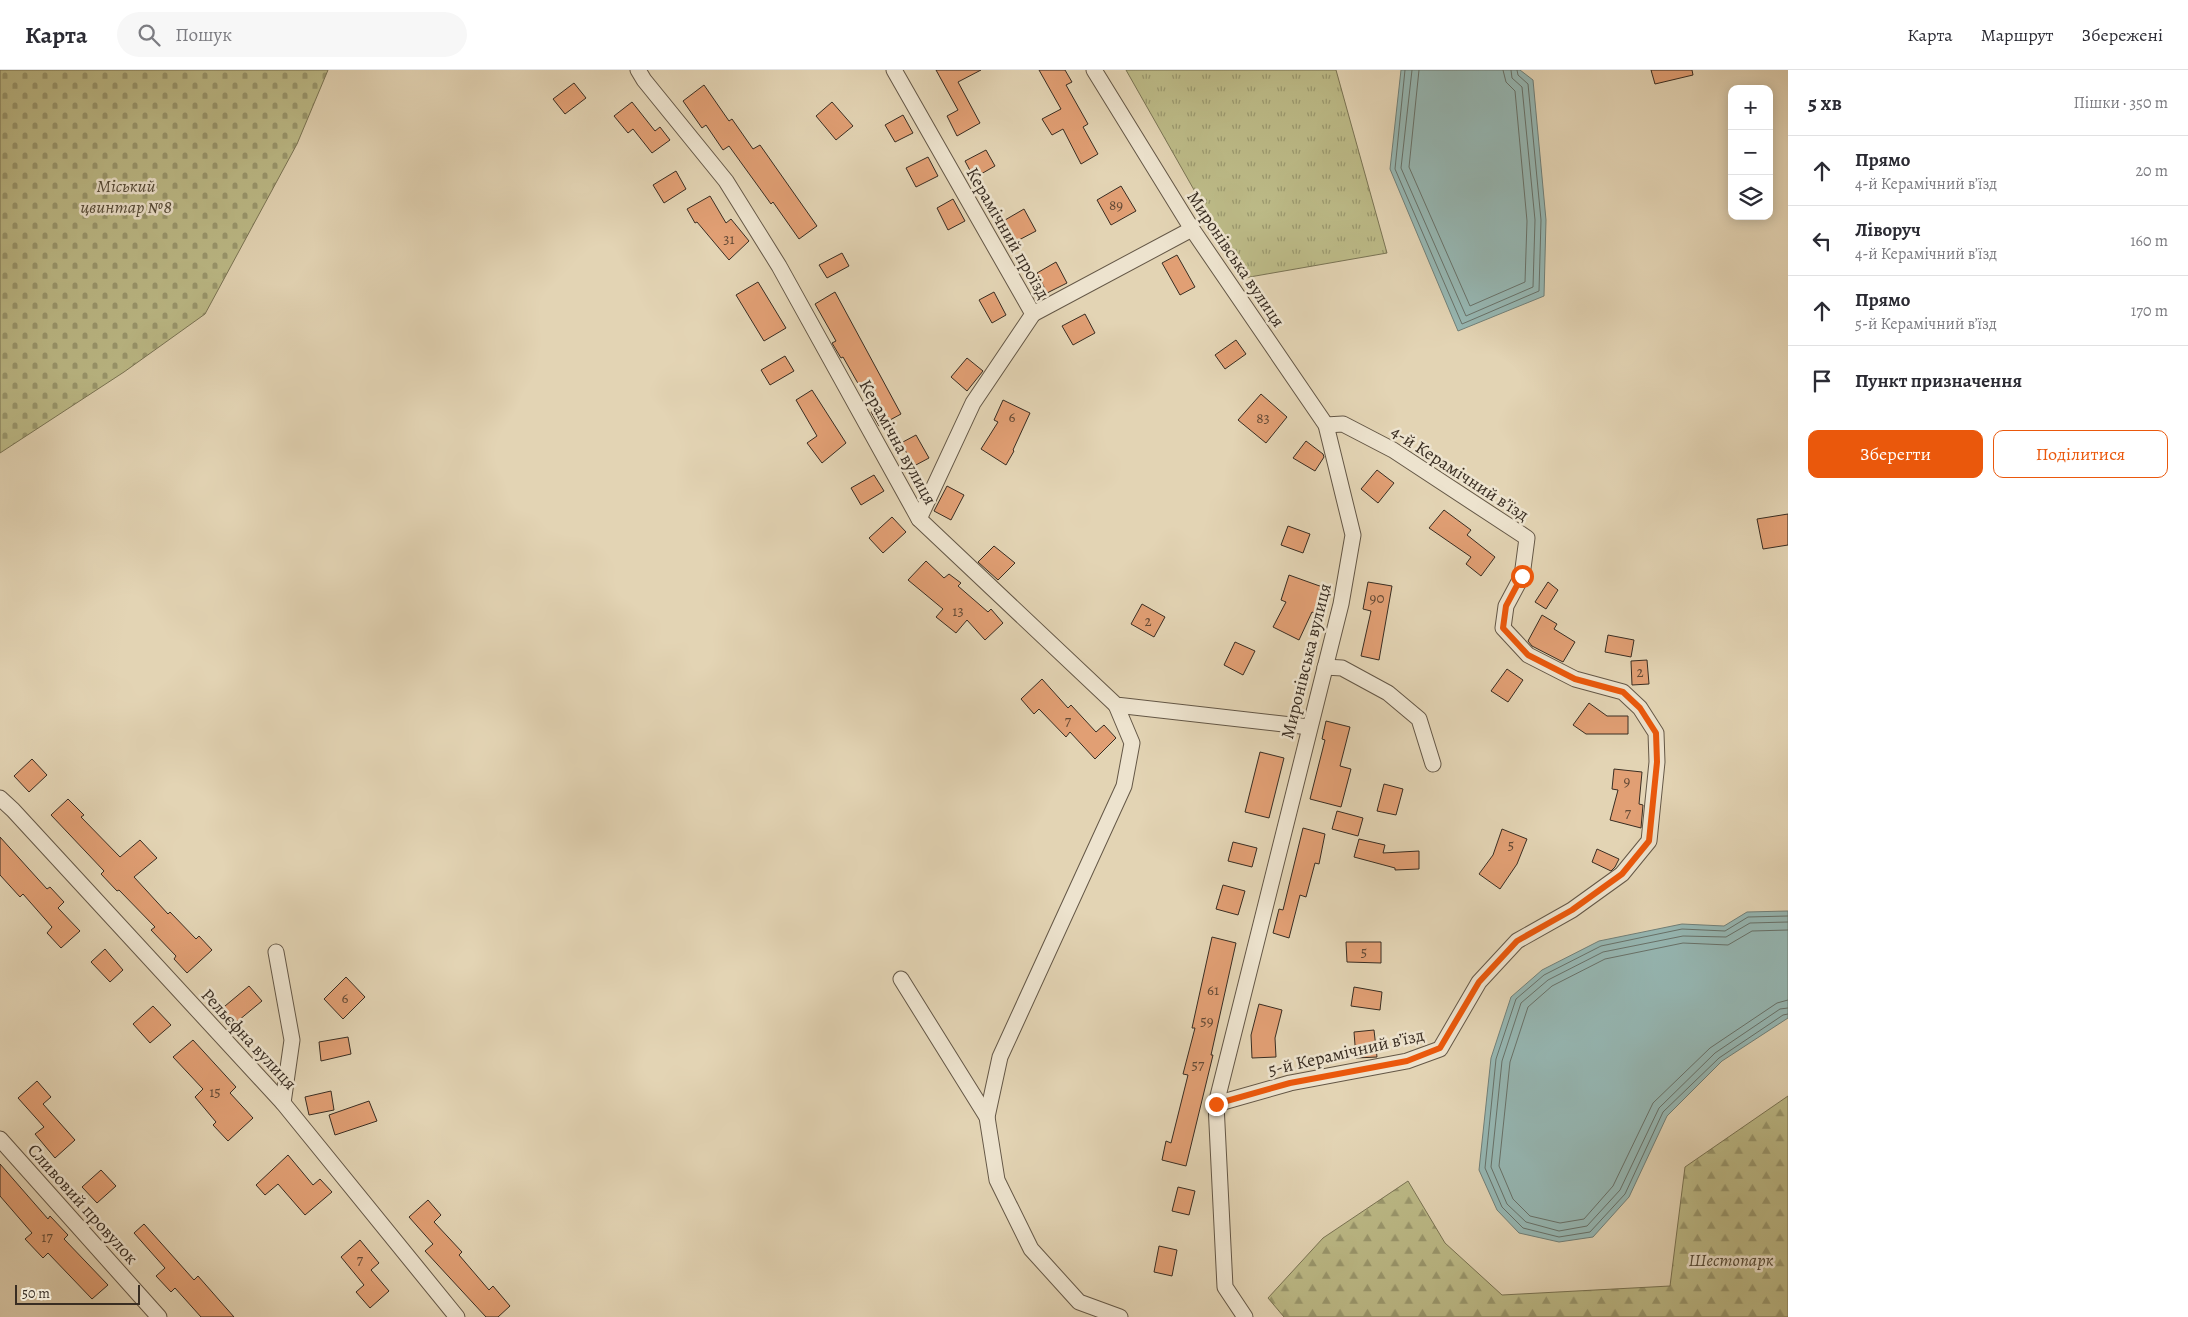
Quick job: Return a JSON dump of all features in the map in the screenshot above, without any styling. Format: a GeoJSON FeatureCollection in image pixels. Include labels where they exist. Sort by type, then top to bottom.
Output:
{"type":"FeatureCollection","features":[{"type":"Feature","properties":{"kind":"street","name":"Керамічна вулиця"},"geometry":{"type":"LineString","coordinates":[[638,70],[644,80],[726,181],[779,266],[919,519],[1116,705]]}},
{"type":"Feature","properties":{"kind":"street","name":"Керамічний проїзд"},"geometry":{"type":"LineString","coordinates":[[894,70],[1033,314],[973,403],[919,519]]}},
{"type":"Feature","properties":{"kind":"street","name":"Миронівська вулиця"},"geometry":{"type":"LineString","coordinates":[[1094,70],[1192,229],[1326,425],[1353,535],[1341,604],[1216,1104],[1225,1287],[1245,1317]]}},
{"type":"Feature","properties":{"kind":"street"},"geometry":{"type":"LineString","coordinates":[[1033,314],[1192,229]]}},
{"type":"Feature","properties":{"kind":"street","name":"4-й Керамічний в’їзд"},"geometry":{"type":"LineString","coordinates":[[1326,425],[1343,424],[1393,450],[1527,538],[1522,576],[1506,606],[1503,628],[1528,655],[1575,679],[1623,692],[1640,708],[1656,733],[1657,762],[1649,841],[1622,874],[1572,910]]}},
{"type":"Feature","properties":{"kind":"street"},"geometry":{"type":"LineString","coordinates":[[1325,667],[1342,668],[1380,689],[1419,719],[1433,764]]}},
{"type":"Feature","properties":{"kind":"street"},"geometry":{"type":"LineString","coordinates":[[1120,1317],[1078,1302],[1032,1249],[997,1180],[987,1117],[1000,1057],[1124,786],[1132,742],[1116,705],[1309,727]]}},
{"type":"Feature","properties":{"kind":"street","name":"Рельєфна вулиця"},"geometry":{"type":"LineString","coordinates":[[0,798],[283,1102],[456,1317]]}},
{"type":"Feature","properties":{"kind":"street","name":"5-й Керамічний в’їзд"},"geometry":{"type":"LineString","coordinates":[[1216,1104],[1290,1083],[1407,1061],[1440,1048],[1479,982],[1517,941],[1572,910]]}},
{"type":"Feature","properties":{"kind":"street"},"geometry":{"type":"LineString","coordinates":[[276,952],[292,1040],[283,1102]]}},
{"type":"Feature","properties":{"kind":"street"},"geometry":{"type":"LineString","coordinates":[[901,978],[987,1117]]}},
{"type":"Feature","properties":{"kind":"street","name":"Сливовий провулок"},"geometry":{"type":"LineString","coordinates":[[0,1139],[159,1317]]}},
{"type":"Feature","properties":{"kind":"green space","name":"Міський цвинтар №8"},"geometry":{"type":"Polygon","coordinates":[[[0,70],[328,70],[297,144],[205,314],[124,372],[0,453],[0,70]]]}},
{"type":"Feature","properties":{"kind":"green space"},"geometry":{"type":"Polygon","coordinates":[[[1126,70],[1336,70],[1387,253],[1244,278],[1126,70]]]}},
{"type":"Feature","properties":{"kind":"green space","name":"Шестопарк"},"geometry":{"type":"Polygon","coordinates":[[[1788,1096],[1788,1317],[1284,1317],[1268,1298],[1323,1238],[1408,1181],[1445,1243],[1502,1295],[1670,1286],[1685,1167],[1788,1096]]]}},
{"type":"Feature","properties":{"kind":"water"},"geometry":{"type":"Polygon","coordinates":[[[1401,70],[1520,70],[1533,80],[1546,220],[1544,296],[1458,331],[1390,169],[1401,70]]]}},
{"type":"Feature","properties":{"kind":"water"},"geometry":{"type":"Polygon","coordinates":[[[1788,911],[1788,1018],[1722,1061],[1667,1116],[1629,1197],[1593,1237],[1559,1242],[1519,1233],[1497,1210],[1479,1170],[1491,1058],[1511,997],[1542,970],[1599,941],[1682,924],[1724,926],[1747,912],[1788,911]]]}},
{"type":"Feature","properties":{"kind":"building"},"geometry":{"type":"Polygon","coordinates":[[[936,70],[981,70],[958,82],[980,123],[957,136],[947,116],[958,110],[936,70]]]}},
{"type":"Feature","properties":{"kind":"building"},"geometry":{"type":"Polygon","coordinates":[[[1039,70],[1065,70],[1072,82],[1066,85],[1088,124],[1083,127],[1098,154],[1081,164],[1063,129],[1052,135],[1042,119],[1061,109],[1039,70]]]}},
{"type":"Feature","properties":{"kind":"building"},"geometry":{"type":"Polygon","coordinates":[[[1651,70],[1692,70],[1693,75],[1655,84],[1651,70]]]}},
{"type":"Feature","properties":{"kind":"building"},"geometry":{"type":"Polygon","coordinates":[[[574,83],[586,98],[565,114],[553,99],[574,83]]]}},
{"type":"Feature","properties":{"kind":"building"},"geometry":{"type":"Polygon","coordinates":[[[704,85],[729,121],[732,119],[753,149],[760,145],[817,226],[799,239],[729,146],[723,150],[706,125],[702,128],[683,101],[704,85]]]}},
{"type":"Feature","properties":{"kind":"building"},"geometry":{"type":"Polygon","coordinates":[[[632,102],[655,131],[660,127],[670,140],[652,153],[633,129],[628,133],[614,116],[632,102]]]}},
{"type":"Feature","properties":{"kind":"building"},"geometry":{"type":"Polygon","coordinates":[[[832,102],[853,126],[836,140],[816,116],[832,102]]]}},
{"type":"Feature","properties":{"kind":"building"},"geometry":{"type":"Polygon","coordinates":[[[903,115],[913,133],[895,142],[885,125],[903,115]]]}},
{"type":"Feature","properties":{"kind":"building"},"geometry":{"type":"Polygon","coordinates":[[[986,150],[995,166],[974,178],[965,161],[986,150]]]}},
{"type":"Feature","properties":{"kind":"building"},"geometry":{"type":"Polygon","coordinates":[[[928,157],[938,176],[916,187],[906,168],[928,157]]]}},
{"type":"Feature","properties":{"kind":"building"},"geometry":{"type":"Polygon","coordinates":[[[676,171],[686,189],[664,203],[653,185],[676,171]]]}},
{"type":"Feature","properties":{"kind":"building"},"geometry":{"type":"Polygon","coordinates":[[[1121,186],[1136,211],[1111,225],[1097,200],[1121,186]]]}},
{"type":"Feature","properties":{"kind":"building"},"geometry":{"type":"Polygon","coordinates":[[[710,196],[726,223],[731,219],[749,241],[729,260],[697,222],[695,223],[687,209],[710,196]]]}},
{"type":"Feature","properties":{"kind":"building"},"geometry":{"type":"Polygon","coordinates":[[[953,199],[965,221],[948,230],[937,208],[953,199]]]}},
{"type":"Feature","properties":{"kind":"building"},"geometry":{"type":"Polygon","coordinates":[[[1024,209],[1036,231],[1017,241],[1005,220],[1024,209]]]}},
{"type":"Feature","properties":{"kind":"building"},"geometry":{"type":"Polygon","coordinates":[[[842,253],[849,266],[827,278],[819,265],[842,253]]]}},
{"type":"Feature","properties":{"kind":"building"},"geometry":{"type":"Polygon","coordinates":[[[1177,255],[1195,287],[1180,295],[1162,263],[1177,255]]]}},
{"type":"Feature","properties":{"kind":"building"},"geometry":{"type":"Polygon","coordinates":[[[1056,262],[1067,283],[1047,293],[1037,273],[1056,262]]]}},
{"type":"Feature","properties":{"kind":"building"},"geometry":{"type":"Polygon","coordinates":[[[758,282],[786,328],[764,341],[736,295],[758,282]]]}},
{"type":"Feature","properties":{"kind":"building"},"geometry":{"type":"Polygon","coordinates":[[[835,292],[901,414],[879,426],[864,394],[843,357],[841,358],[832,343],[836,341],[815,304],[835,292]]]}},
{"type":"Feature","properties":{"kind":"building"},"geometry":{"type":"Polygon","coordinates":[[[994,292],[1006,315],[992,323],[979,300],[994,292]]]}},
{"type":"Feature","properties":{"kind":"building"},"geometry":{"type":"Polygon","coordinates":[[[1085,314],[1095,333],[1073,345],[1062,326],[1085,314]]]}},
{"type":"Feature","properties":{"kind":"building"},"geometry":{"type":"Polygon","coordinates":[[[1236,340],[1246,354],[1225,369],[1215,355],[1236,340]]]}},
{"type":"Feature","properties":{"kind":"building"},"geometry":{"type":"Polygon","coordinates":[[[785,356],[794,371],[770,385],[761,370],[785,356]]]}},
{"type":"Feature","properties":{"kind":"building"},"geometry":{"type":"Polygon","coordinates":[[[967,358],[983,371],[967,391],[951,377],[967,358]]]}},
{"type":"Feature","properties":{"kind":"building"},"geometry":{"type":"Polygon","coordinates":[[[812,390],[846,443],[822,463],[807,443],[817,436],[796,400],[812,390]]]}},
{"type":"Feature","properties":{"kind":"building"},"geometry":{"type":"Polygon","coordinates":[[[1261,394],[1287,417],[1266,443],[1238,420],[1261,394]]]}},
{"type":"Feature","properties":{"kind":"building"},"geometry":{"type":"Polygon","coordinates":[[[1003,400],[1030,413],[1006,465],[981,449],[998,422],[994,420],[1003,400]]]}},
{"type":"Feature","properties":{"kind":"building"},"geometry":{"type":"Polygon","coordinates":[[[916,435],[929,458],[914,466],[901,443],[916,435]]]}},
{"type":"Feature","properties":{"kind":"building"},"geometry":{"type":"Polygon","coordinates":[[[1306,441],[1323,454],[1324,457],[1315,471],[1293,458],[1306,441]]]}},
{"type":"Feature","properties":{"kind":"building"},"geometry":{"type":"Polygon","coordinates":[[[1377,470],[1394,483],[1378,503],[1361,489],[1377,470]]]}},
{"type":"Feature","properties":{"kind":"building"},"geometry":{"type":"Polygon","coordinates":[[[874,475],[884,491],[861,505],[851,488],[874,475]]]}},
{"type":"Feature","properties":{"kind":"building"},"geometry":{"type":"Polygon","coordinates":[[[947,486],[964,495],[951,520],[934,511],[947,486]]]}},
{"type":"Feature","properties":{"kind":"building"},"geometry":{"type":"Polygon","coordinates":[[[1444,510],[1471,530],[1467,535],[1495,557],[1481,576],[1466,564],[1471,557],[1429,528],[1444,510]]]}},
{"type":"Feature","properties":{"kind":"building"},"geometry":{"type":"Polygon","coordinates":[[[1788,514],[1788,545],[1763,549],[1757,519],[1788,514]]]}},
{"type":"Feature","properties":{"kind":"building"},"geometry":{"type":"Polygon","coordinates":[[[892,517],[906,532],[883,553],[869,538],[892,517]]]}},
{"type":"Feature","properties":{"kind":"building"},"geometry":{"type":"Polygon","coordinates":[[[1288,526],[1310,534],[1303,553],[1281,545],[1288,526]]]}},
{"type":"Feature","properties":{"kind":"building"},"geometry":{"type":"Polygon","coordinates":[[[994,546],[1015,563],[998,580],[978,562],[994,546]]]}},
{"type":"Feature","properties":{"kind":"building"},"geometry":{"type":"Polygon","coordinates":[[[926,561],[944,578],[949,574],[961,583],[958,586],[988,612],[991,609],[1003,623],[985,640],[967,620],[956,633],[936,617],[943,609],[908,580],[926,561]]]}},
{"type":"Feature","properties":{"kind":"building"},"geometry":{"type":"Polygon","coordinates":[[[1289,575],[1328,589],[1320,615],[1312,612],[1299,640],[1273,627],[1286,602],[1281,600],[1289,575]]]}},
{"type":"Feature","properties":{"kind":"building"},"geometry":{"type":"Polygon","coordinates":[[[1368,582],[1392,586],[1379,660],[1361,656],[1371,611],[1363,609],[1368,582]]]}},
{"type":"Feature","properties":{"kind":"building"},"geometry":{"type":"Polygon","coordinates":[[[1548,582],[1558,590],[1546,609],[1535,602],[1548,582]]]}},
{"type":"Feature","properties":{"kind":"building"},"geometry":{"type":"Polygon","coordinates":[[[1142,604],[1165,617],[1154,637],[1131,624],[1142,604]]]}},
{"type":"Feature","properties":{"kind":"building"},"geometry":{"type":"Polygon","coordinates":[[[1542,615],[1557,624],[1554,629],[1575,642],[1563,662],[1532,646],[1528,641],[1542,615]]]}},
{"type":"Feature","properties":{"kind":"building"},"geometry":{"type":"Polygon","coordinates":[[[1608,635],[1634,640],[1631,657],[1605,652],[1608,635]]]}},
{"type":"Feature","properties":{"kind":"building"},"geometry":{"type":"Polygon","coordinates":[[[1235,642],[1255,651],[1243,675],[1224,665],[1235,642]]]}},
{"type":"Feature","properties":{"kind":"building"},"geometry":{"type":"Polygon","coordinates":[[[1647,660],[1649,684],[1632,685],[1631,661],[1647,660]]]}},
{"type":"Feature","properties":{"kind":"building"},"geometry":{"type":"Polygon","coordinates":[[[1507,669],[1523,680],[1508,702],[1491,691],[1507,669]]]}},
{"type":"Feature","properties":{"kind":"building"},"geometry":{"type":"Polygon","coordinates":[[[1042,679],[1068,708],[1071,705],[1096,732],[1104,725],[1116,738],[1095,759],[1070,732],[1066,737],[1039,709],[1034,714],[1021,699],[1042,679]]]}},
{"type":"Feature","properties":{"kind":"building"},"geometry":{"type":"Polygon","coordinates":[[[1589,703],[1607,716],[1628,716],[1628,734],[1586,734],[1573,725],[1589,703]]]}},
{"type":"Feature","properties":{"kind":"building"},"geometry":{"type":"Polygon","coordinates":[[[1326,721],[1350,727],[1340,766],[1351,769],[1341,807],[1310,799],[1325,740],[1322,739],[1326,721]]]}},
{"type":"Feature","properties":{"kind":"building"},"geometry":{"type":"Polygon","coordinates":[[[1260,752],[1284,758],[1269,818],[1245,812],[1260,752]]]}},
{"type":"Feature","properties":{"kind":"building"},"geometry":{"type":"Polygon","coordinates":[[[32,759],[47,775],[29,792],[14,776],[32,759]]]}},
{"type":"Feature","properties":{"kind":"building"},"geometry":{"type":"Polygon","coordinates":[[[1614,769],[1642,772],[1639,804],[1643,805],[1641,828],[1610,820],[1618,790],[1612,789],[1614,769]]]}},
{"type":"Feature","properties":{"kind":"building"},"geometry":{"type":"Polygon","coordinates":[[[1384,784],[1403,789],[1396,815],[1377,811],[1384,784]]]}},
{"type":"Feature","properties":{"kind":"building"},"geometry":{"type":"Polygon","coordinates":[[[68,799],[84,815],[81,817],[120,857],[140,840],[157,858],[134,877],[168,914],[170,912],[196,939],[199,936],[212,950],[187,973],[174,959],[176,956],[151,930],[155,927],[101,874],[104,871],[51,815],[68,799]]]}},
{"type":"Feature","properties":{"kind":"building"},"geometry":{"type":"Polygon","coordinates":[[[1337,811],[1363,818],[1358,836],[1332,829],[1337,811]]]}},
{"type":"Feature","properties":{"kind":"building"},"geometry":{"type":"Polygon","coordinates":[[[1303,828],[1325,834],[1319,864],[1315,863],[1306,897],[1300,895],[1289,938],[1273,933],[1279,909],[1283,910],[1303,828]]]}},
{"type":"Feature","properties":{"kind":"building"},"geometry":{"type":"Polygon","coordinates":[[[1502,829],[1527,839],[1517,864],[1500,889],[1479,874],[1493,855],[1502,829]]]}},
{"type":"Feature","properties":{"kind":"building"},"geometry":{"type":"Polygon","coordinates":[[[0,837],[47,889],[50,887],[64,902],[58,908],[80,931],[61,948],[47,933],[52,927],[23,894],[20,897],[0,875],[0,837]]]}},
{"type":"Feature","properties":{"kind":"building"},"geometry":{"type":"Polygon","coordinates":[[[1359,839],[1385,845],[1383,853],[1419,851],[1419,869],[1395,870],[1395,868],[1354,857],[1359,839]]]}},
{"type":"Feature","properties":{"kind":"building"},"geometry":{"type":"Polygon","coordinates":[[[1233,842],[1257,848],[1252,867],[1228,861],[1233,842]]]}},
{"type":"Feature","properties":{"kind":"building"},"geometry":{"type":"Polygon","coordinates":[[[1597,849],[1619,859],[1611,871],[1592,862],[1597,849]]]}},
{"type":"Feature","properties":{"kind":"building"},"geometry":{"type":"Polygon","coordinates":[[[1223,885],[1245,891],[1238,915],[1216,909],[1223,885]]]}},
{"type":"Feature","properties":{"kind":"building"},"geometry":{"type":"Polygon","coordinates":[[[1212,937],[1236,943],[1211,1055],[1213,1055],[1186,1166],[1162,1160],[1166,1141],[1171,1143],[1188,1075],[1183,1074],[1195,1028],[1192,1028],[1212,937]]]}},
{"type":"Feature","properties":{"kind":"building"},"geometry":{"type":"Polygon","coordinates":[[[1346,942],[1381,942],[1381,963],[1347,962],[1346,942]]]}},
{"type":"Feature","properties":{"kind":"building"},"geometry":{"type":"Polygon","coordinates":[[[105,949],[123,970],[110,982],[91,962],[105,949]]]}},
{"type":"Feature","properties":{"kind":"building"},"geometry":{"type":"Polygon","coordinates":[[[346,977],[365,997],[343,1019],[324,999],[346,977]]]}},
{"type":"Feature","properties":{"kind":"building"},"geometry":{"type":"Polygon","coordinates":[[[249,986],[262,1001],[233,1025],[219,1011],[249,986]]]}},
{"type":"Feature","properties":{"kind":"building"},"geometry":{"type":"Polygon","coordinates":[[[1354,987],[1382,992],[1380,1010],[1351,1006],[1354,987]]]}},
{"type":"Feature","properties":{"kind":"building"},"geometry":{"type":"Polygon","coordinates":[[[1259,1004],[1282,1010],[1275,1038],[1276,1057],[1252,1058],[1251,1035],[1259,1004]]]}},
{"type":"Feature","properties":{"kind":"building"},"geometry":{"type":"Polygon","coordinates":[[[153,1006],[171,1025],[150,1043],[133,1024],[153,1006]]]}},
{"type":"Feature","properties":{"kind":"building"},"geometry":{"type":"Polygon","coordinates":[[[1374,1030],[1377,1057],[1356,1058],[1354,1032],[1374,1030]]]}},
{"type":"Feature","properties":{"kind":"building"},"geometry":{"type":"Polygon","coordinates":[[[348,1037],[351,1054],[321,1061],[319,1042],[348,1037]]]}},
{"type":"Feature","properties":{"kind":"building"},"geometry":{"type":"Polygon","coordinates":[[[193,1040],[236,1087],[230,1093],[253,1118],[228,1141],[213,1125],[216,1122],[195,1097],[203,1089],[173,1057],[193,1040]]]}},
{"type":"Feature","properties":{"kind":"building"},"geometry":{"type":"Polygon","coordinates":[[[37,1081],[51,1097],[43,1104],[75,1140],[55,1158],[35,1134],[44,1127],[18,1098],[37,1081]]]}},
{"type":"Feature","properties":{"kind":"building"},"geometry":{"type":"Polygon","coordinates":[[[331,1091],[334,1110],[309,1115],[305,1097],[331,1091]]]}},
{"type":"Feature","properties":{"kind":"building"},"geometry":{"type":"Polygon","coordinates":[[[369,1101],[377,1121],[335,1135],[329,1115],[369,1101]]]}},
{"type":"Feature","properties":{"kind":"building"},"geometry":{"type":"Polygon","coordinates":[[[288,1155],[313,1185],[320,1179],[332,1192],[305,1215],[278,1184],[265,1195],[256,1185],[288,1155]]]}},
{"type":"Feature","properties":{"kind":"building"},"geometry":{"type":"Polygon","coordinates":[[[0,1164],[48,1219],[50,1216],[68,1235],[64,1239],[108,1285],[92,1299],[48,1253],[43,1258],[25,1239],[32,1233],[0,1196],[0,1164]]]}},
{"type":"Feature","properties":{"kind":"building"},"geometry":{"type":"Polygon","coordinates":[[[101,1170],[116,1186],[97,1203],[82,1187],[101,1170]]]}},
{"type":"Feature","properties":{"kind":"building"},"geometry":{"type":"Polygon","coordinates":[[[1178,1187],[1195,1191],[1189,1215],[1172,1211],[1178,1187]]]}},
{"type":"Feature","properties":{"kind":"building"},"geometry":{"type":"Polygon","coordinates":[[[428,1200],[441,1215],[434,1222],[462,1252],[459,1255],[489,1290],[493,1286],[510,1306],[498,1317],[486,1317],[425,1251],[433,1244],[409,1217],[428,1200]]]}},
{"type":"Feature","properties":{"kind":"building"},"geometry":{"type":"Polygon","coordinates":[[[144,1224],[194,1280],[198,1276],[234,1317],[201,1317],[175,1288],[171,1292],[156,1276],[165,1268],[134,1233],[144,1224]]]}},
{"type":"Feature","properties":{"kind":"building"},"geometry":{"type":"Polygon","coordinates":[[[360,1240],[379,1263],[371,1270],[389,1291],[370,1308],[356,1292],[364,1285],[341,1257],[360,1240]]]}},
{"type":"Feature","properties":{"kind":"building"},"geometry":{"type":"Polygon","coordinates":[[[1159,1246],[1177,1250],[1172,1276],[1154,1272],[1159,1246]]]}},
{"type":"Feature","properties":{"kind":"route"},"geometry":{"type":"LineString","coordinates":[[1216,1104],[1290,1083],[1407,1061],[1440,1048],[1479,982],[1517,941],[1572,910],[1622,874],[1649,841],[1657,762],[1656,733],[1640,708],[1623,692],[1575,679],[1528,655],[1503,628],[1506,606],[1522,576]]}}]}
